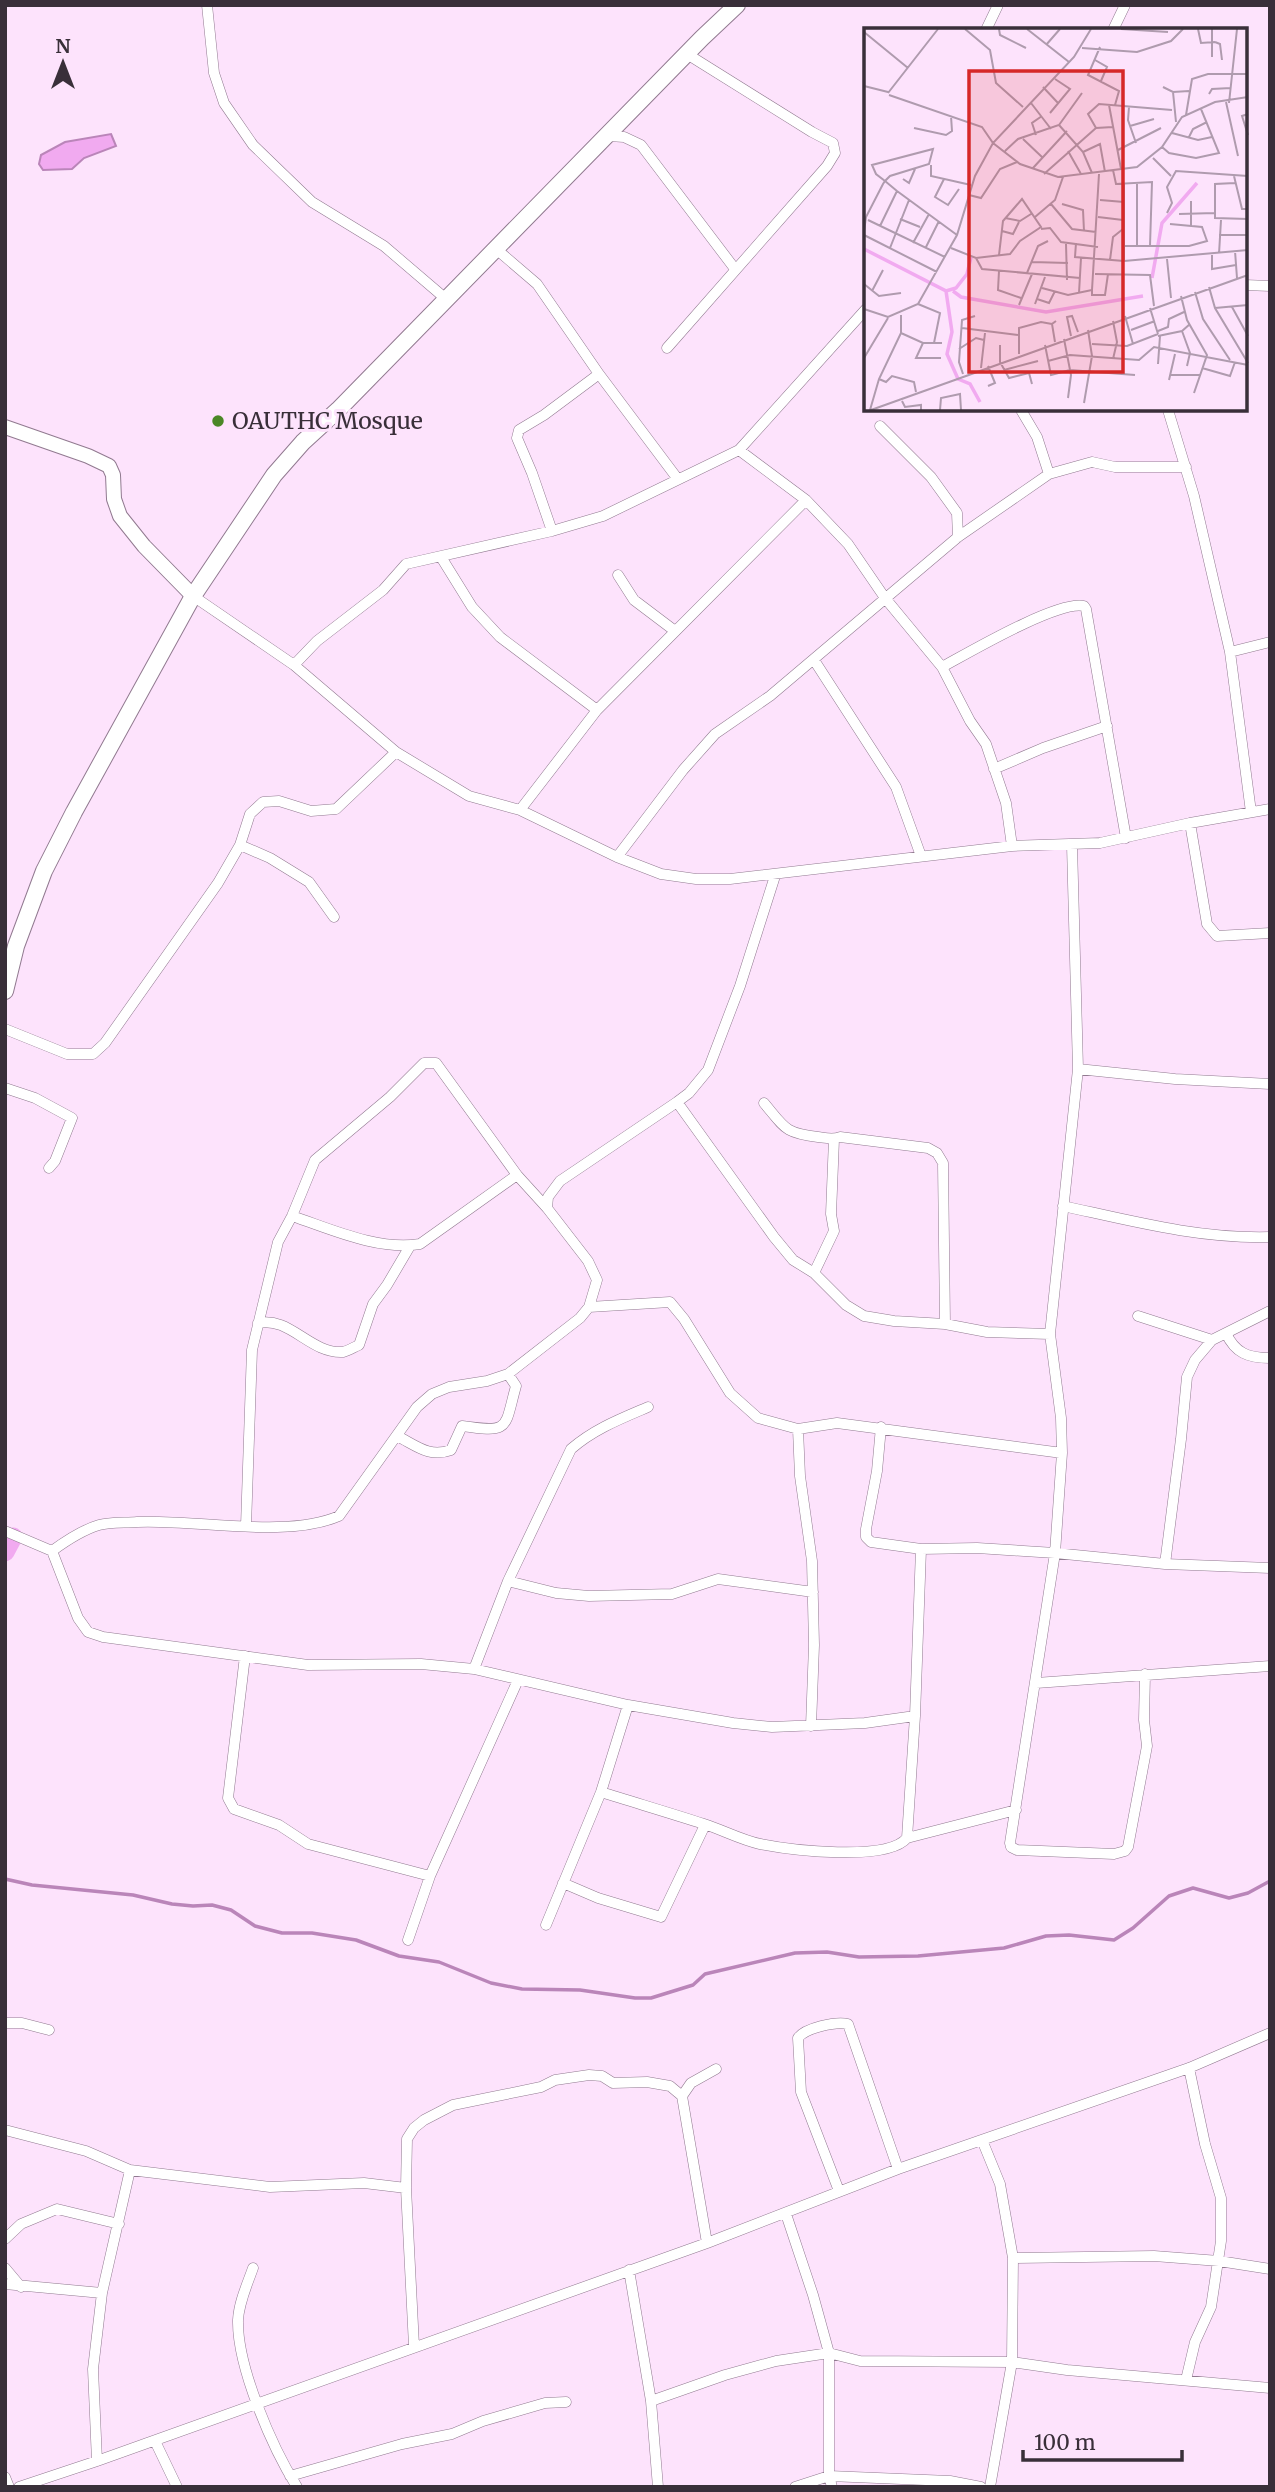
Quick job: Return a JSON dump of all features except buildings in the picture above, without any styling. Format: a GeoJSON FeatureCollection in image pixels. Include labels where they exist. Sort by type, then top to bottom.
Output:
{"type":"FeatureCollection","features":[{"type":"Feature","properties":{"kind":"main road"},"geometry":{"type":"LineString","coordinates":[[5,991],[11,945],[50,859],[193,596],[274,475],[737,5]]}},
{"type":"Feature","properties":{"kind":"street"},"geometry":{"type":"LineString","coordinates":[[207,5],[214,74],[224,103],[253,145],[312,202],[384,246],[446,299]]}},
{"type":"Feature","properties":{"kind":"street"},"geometry":{"type":"LineString","coordinates":[[987,28],[998,5]]}},
{"type":"Feature","properties":{"kind":"street"},"geometry":{"type":"LineString","coordinates":[[1114,28],[1125,5]]}},
{"type":"Feature","properties":{"kind":"street"},"geometry":{"type":"LineString","coordinates":[[667,348],[827,166],[835,153],[833,143],[687,54]]}},
{"type":"Feature","properties":{"kind":"street"},"geometry":{"type":"LineString","coordinates":[[609,136],[624,137],[641,145],[735,269]]}},
{"type":"Feature","properties":{"kind":"street"},"geometry":{"type":"LineString","coordinates":[[495,248],[537,284],[599,374],[677,478]]}},
{"type":"Feature","properties":{"kind":"street"},"geometry":{"type":"LineString","coordinates":[[1247,285],[1270,286]]}},
{"type":"Feature","properties":{"kind":"street"},"geometry":{"type":"LineString","coordinates":[[294,665],[317,640],[383,590],[406,564],[552,531],[603,516],[739,450],[864,311]]}},
{"type":"Feature","properties":{"kind":"street"},"geometry":{"type":"LineString","coordinates":[[552,531],[517,438],[519,430],[599,374]]}},
{"type":"Feature","properties":{"kind":"street"},"geometry":{"type":"LineString","coordinates":[[1022,411],[1037,437],[1049,474]]}},
{"type":"Feature","properties":{"kind":"street"},"geometry":{"type":"LineString","coordinates":[[1168,411],[1186,467],[1230,652],[1251,812]]}},
{"type":"Feature","properties":{"kind":"street"},"geometry":{"type":"LineString","coordinates":[[880,426],[931,477],[957,513],[958,537]]}},
{"type":"Feature","properties":{"kind":"street"},"geometry":{"type":"LineString","coordinates":[[5,427],[109,466],[113,475],[114,499],[120,516],[144,546],[193,596],[294,665],[396,752],[469,796],[520,810],[617,857],[661,874],[730,879],[775,876],[1012,846],[1072,845],[1126,838],[1270,809]]}},
{"type":"Feature","properties":{"kind":"street"},"geometry":{"type":"LineString","coordinates":[[739,450],[806,500],[848,544],[885,598],[942,667],[970,721],[986,744],[1006,803],[1012,846]]}},
{"type":"Feature","properties":{"kind":"street"},"geometry":{"type":"LineString","coordinates":[[617,857],[683,770],[715,734],[770,696],[958,537],[1049,474],[1092,461],[1115,467],[1186,467]]}},
{"type":"Feature","properties":{"kind":"street"},"geometry":{"type":"LineString","coordinates":[[520,810],[597,710],[806,500]]}},
{"type":"Feature","properties":{"kind":"street"},"geometry":{"type":"LineString","coordinates":[[441,556],[472,607],[500,637],[597,710]]}},
{"type":"Feature","properties":{"kind":"street"},"geometry":{"type":"LineString","coordinates":[[618,575],[634,600],[675,631]]}},
{"type":"Feature","properties":{"kind":"street"},"geometry":{"type":"LineString","coordinates":[[942,667],[1019,625],[1072,606],[1084,606],[1126,838]]}},
{"type":"Feature","properties":{"kind":"street"},"geometry":{"type":"LineString","coordinates":[[1230,652],[1270,642]]}},
{"type":"Feature","properties":{"kind":"street"},"geometry":{"type":"LineString","coordinates":[[814,660],[896,787],[921,856]]}},
{"type":"Feature","properties":{"kind":"street"},"geometry":{"type":"LineString","coordinates":[[994,769],[1043,748],[1107,726]]}},
{"type":"Feature","properties":{"kind":"street"},"geometry":{"type":"LineString","coordinates":[[5,1029],[67,1054],[93,1054],[105,1043],[130,1009],[218,883],[240,845],[250,814],[263,802],[279,801],[311,811],[336,808],[396,752]]}},
{"type":"Feature","properties":{"kind":"street"},"geometry":{"type":"LineString","coordinates":[[1190,823],[1210,931],[1217,936],[1270,933]]}},
{"type":"Feature","properties":{"kind":"street"},"geometry":{"type":"LineString","coordinates":[[240,845],[270,858],[309,882],[334,917]]}},
{"type":"Feature","properties":{"kind":"street"},"geometry":{"type":"LineString","coordinates":[[1072,845],[1078,1069],[1050,1334],[1061,1418],[1062,1453],[1055,1553],[1011,1847],[1017,1850],[1114,1854],[1125,1851],[1128,1847],[1147,1746],[1144,1674]]}},
{"type":"Feature","properties":{"kind":"street"},"geometry":{"type":"LineString","coordinates":[[547,1208],[548,1197],[560,1181],[689,1093],[708,1070],[740,986],[775,876]]}},
{"type":"Feature","properties":{"kind":"street"},"geometry":{"type":"LineString","coordinates":[[52,1551],[74,1535],[101,1524],[161,1521],[246,1526],[304,1526],[339,1516],[417,1407],[432,1394],[449,1387],[486,1381],[508,1374],[580,1318],[589,1307],[597,1280],[588,1261],[547,1208],[517,1175],[436,1063],[424,1063],[390,1097],[315,1160],[278,1242],[252,1350],[246,1526]]}},
{"type":"Feature","properties":{"kind":"street"},"geometry":{"type":"LineString","coordinates":[[1078,1069],[1175,1079],[1270,1084]]}},
{"type":"Feature","properties":{"kind":"street"},"geometry":{"type":"LineString","coordinates":[[5,1088],[35,1098],[72,1118],[55,1161],[49,1168]]}},
{"type":"Feature","properties":{"kind":"street"},"geometry":{"type":"LineString","coordinates":[[677,1102],[774,1237],[793,1259],[814,1272],[846,1305],[864,1316],[894,1321],[945,1324],[987,1332],[1050,1334]]}},
{"type":"Feature","properties":{"kind":"street"},"geometry":{"type":"LineString","coordinates":[[764,1103],[787,1130],[796,1134],[928,1148],[937,1153],[943,1163],[945,1324]]}},
{"type":"Feature","properties":{"kind":"street"},"geometry":{"type":"LineString","coordinates":[[814,1272],[834,1231],[831,1214],[834,1139]]}},
{"type":"Feature","properties":{"kind":"street"},"geometry":{"type":"LineString","coordinates":[[292,1216],[374,1241],[410,1246],[420,1244],[517,1175]]}},
{"type":"Feature","properties":{"kind":"street"},"geometry":{"type":"LineString","coordinates":[[1063,1206],[1193,1233],[1234,1238],[1270,1237]]}},
{"type":"Feature","properties":{"kind":"street"},"geometry":{"type":"LineString","coordinates":[[258,1323],[271,1320],[327,1349],[344,1352],[359,1345],[373,1304],[410,1246]]}},
{"type":"Feature","properties":{"kind":"street"},"geometry":{"type":"LineString","coordinates":[[589,1307],[670,1302],[684,1319],[730,1393],[758,1418],[798,1429],[837,1423],[1062,1453]]}},
{"type":"Feature","properties":{"kind":"street"},"geometry":{"type":"LineString","coordinates":[[1165,1564],[1187,1377],[1195,1360],[1212,1340],[1270,1311]]}},
{"type":"Feature","properties":{"kind":"street"},"geometry":{"type":"LineString","coordinates":[[1138,1316],[1212,1340]]}},
{"type":"Feature","properties":{"kind":"street"},"geometry":{"type":"LineString","coordinates":[[1226,1333],[1231,1345],[1241,1354],[1270,1358]]}},
{"type":"Feature","properties":{"kind":"street"},"geometry":{"type":"LineString","coordinates":[[397,1436],[426,1452],[439,1454],[451,1450],[462,1426],[499,1429],[506,1424],[510,1416],[516,1386],[508,1374]]}},
{"type":"Feature","properties":{"kind":"street"},"geometry":{"type":"LineString","coordinates":[[474,1669],[508,1581],[571,1449],[607,1424],[648,1407]]}},
{"type":"Feature","properties":{"kind":"street"},"geometry":{"type":"LineString","coordinates":[[881,1427],[866,1537],[871,1542],[921,1549],[977,1548],[1165,1564],[1270,1569]]}},
{"type":"Feature","properties":{"kind":"street"},"geometry":{"type":"LineString","coordinates":[[798,1429],[800,1476],[812,1561],[814,1645],[811,1726]]}},
{"type":"Feature","properties":{"kind":"street"},"geometry":{"type":"LineString","coordinates":[[5,1531],[52,1551],[78,1618],[88,1632],[103,1637],[308,1665],[421,1664],[474,1669],[628,1705],[772,1727],[915,1717]]}},
{"type":"Feature","properties":{"kind":"street"},"geometry":{"type":"LineString","coordinates":[[907,1838],[915,1717],[921,1549]]}},
{"type":"Feature","properties":{"kind":"street"},"geometry":{"type":"LineString","coordinates":[[508,1581],[556,1593],[589,1596],[672,1594],[718,1579],[813,1592]]}},
{"type":"Feature","properties":{"kind":"street"},"geometry":{"type":"LineString","coordinates":[[245,1656],[228,1798],[234,1809],[279,1825],[308,1844],[430,1875]]}},
{"type":"Feature","properties":{"kind":"street"},"geometry":{"type":"LineString","coordinates":[[1036,1683],[1270,1666]]}},
{"type":"Feature","properties":{"kind":"street"},"geometry":{"type":"LineString","coordinates":[[408,1940],[430,1875],[518,1680]]}},
{"type":"Feature","properties":{"kind":"street"},"geometry":{"type":"LineString","coordinates":[[546,1925],[601,1792],[628,1705]]}},
{"type":"Feature","properties":{"kind":"street"},"geometry":{"type":"LineString","coordinates":[[601,1792],[758,1843],[813,1851],[861,1852],[890,1848],[901,1845],[907,1838],[1016,1810]]}},
{"type":"Feature","properties":{"kind":"street"},"geometry":{"type":"LineString","coordinates":[[563,1883],[598,1898],[661,1917],[705,1825]]}},
{"type":"Feature","properties":{"kind":"street"},"geometry":{"type":"LineString","coordinates":[[5,2023],[22,2023],[49,2030]]}},
{"type":"Feature","properties":{"kind":"street"},"geometry":{"type":"LineString","coordinates":[[839,2191],[801,2092],[798,2038],[804,2032],[840,2023],[848,2024],[898,2169]]}},
{"type":"Feature","properties":{"kind":"street"},"geometry":{"type":"LineString","coordinates":[[19,2487],[155,2441],[707,2243],[898,2169],[1189,2068],[1270,2033]]}},
{"type":"Feature","properties":{"kind":"street"},"geometry":{"type":"LineString","coordinates":[[1186,2380],[1195,2342],[1211,2307],[1219,2261],[1221,2198],[1205,2144],[1189,2068]]}},
{"type":"Feature","properties":{"kind":"street"},"geometry":{"type":"LineString","coordinates":[[682,2096],[691,2084],[716,2069]]}},
{"type":"Feature","properties":{"kind":"street"},"geometry":{"type":"LineString","coordinates":[[414,2346],[406,2188],[407,2139],[414,2128],[424,2120],[453,2105],[541,2087],[555,2080],[589,2075],[602,2077],[613,2083],[647,2082],[670,2086],[682,2096],[707,2243]]}},
{"type":"Feature","properties":{"kind":"street"},"geometry":{"type":"LineString","coordinates":[[5,2130],[86,2151],[130,2170],[270,2187],[364,2183],[406,2188]]}},
{"type":"Feature","properties":{"kind":"street"},"geometry":{"type":"LineString","coordinates":[[982,2140],[1000,2184],[1013,2258],[1012,2362],[990,2487]]}},
{"type":"Feature","properties":{"kind":"street"},"geometry":{"type":"LineString","coordinates":[[97,2461],[93,2369],[102,2293],[130,2170]]}},
{"type":"Feature","properties":{"kind":"street"},"geometry":{"type":"LineString","coordinates":[[5,2239],[21,2224],[57,2209],[119,2224]]}},
{"type":"Feature","properties":{"kind":"street"},"geometry":{"type":"LineString","coordinates":[[786,2214],[829,2353],[829,2476],[832,2487]]}},
{"type":"Feature","properties":{"kind":"street"},"geometry":{"type":"LineString","coordinates":[[1013,2258],[1154,2256],[1219,2261],[1270,2269]]}},
{"type":"Feature","properties":{"kind":"street"},"geometry":{"type":"LineString","coordinates":[[5,2268],[21,2287]]}},
{"type":"Feature","properties":{"kind":"street"},"geometry":{"type":"LineString","coordinates":[[253,2269],[240,2302],[239,2337],[256,2405],[297,2487]]}},
{"type":"Feature","properties":{"kind":"street"},"geometry":{"type":"LineString","coordinates":[[629,2270],[651,2400],[658,2487]]}},
{"type":"Feature","properties":{"kind":"street"},"geometry":{"type":"LineString","coordinates":[[5,2284],[102,2293]]}},
{"type":"Feature","properties":{"kind":"street"},"geometry":{"type":"LineString","coordinates":[[651,2400],[776,2361],[829,2353],[860,2361],[1012,2362],[1067,2370],[1270,2388]]}},
{"type":"Feature","properties":{"kind":"street"},"geometry":{"type":"LineString","coordinates":[[290,2476],[402,2444],[452,2434],[483,2421],[545,2403],[566,2402]]}},
{"type":"Feature","properties":{"kind":"street"},"geometry":{"type":"LineString","coordinates":[[155,2441],[177,2487]]}},
{"type":"Feature","properties":{"kind":"street"},"geometry":{"type":"LineString","coordinates":[[795,2487],[829,2476],[950,2481],[981,2487]]}},
{"type":"Feature","properties":{"kind":"street"},"geometry":{"type":"LineString","coordinates":[[5,2477],[9,2487]]}},
{"type":"Feature","properties":{"kind":"shaded area"},"geometry":{"type":"Polygon","coordinates":[[[111,134],[116,146],[84,158],[72,169],[43,170],[39,164],[41,155],[65,142],[111,134]]]}},
{"type":"Feature","properties":{"kind":"waterway"},"geometry":{"type":"LineString","coordinates":[[5,1552],[13,1537]]}},
{"type":"Feature","properties":{"kind":"waterway"},"geometry":{"type":"LineString","coordinates":[[5,1879],[32,1885],[133,1895],[172,1904],[212,1905],[231,1910],[255,1926],[282,1933],[312,1933],[356,1940],[399,1956],[439,1962],[491,1983],[522,1989],[580,1990],[635,1998],[651,1998],[693,1985],[705,1974],[795,1953],[827,1952],[859,1957],[918,1956],[1004,1948],[1046,1936],[1069,1935],[1114,1940],[1133,1928],[1169,1896],[1193,1888],[1229,1898],[1248,1893],[1270,1881]]}},
{"type":"Feature","properties":{"kind":"place","name":"OAUTHC Mosque"},"geometry":{"type":"Point","coordinates":[218,421]}}]}
